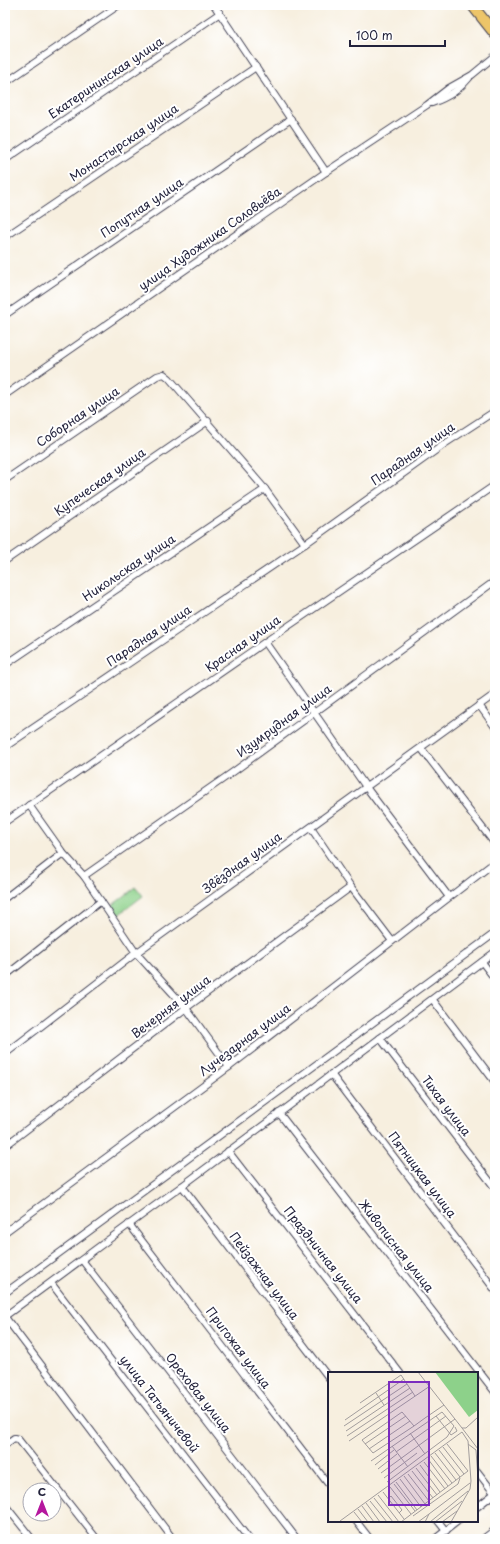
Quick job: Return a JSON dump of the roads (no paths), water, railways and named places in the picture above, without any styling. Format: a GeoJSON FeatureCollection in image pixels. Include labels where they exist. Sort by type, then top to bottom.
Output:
{"type":"FeatureCollection","features":[{"type":"Feature","properties":{"kind":"main road"},"geometry":{"type":"LineString","coordinates":[[472,5],[495,34]]}},
{"type":"Feature","properties":{"kind":"street"},"geometry":{"type":"LineString","coordinates":[[5,83],[119,5]]}},
{"type":"Feature","properties":{"kind":"street"},"geometry":{"type":"LineString","coordinates":[[214,5],[326,172]]}},
{"type":"Feature","properties":{"kind":"street","name":"Екатерининская улица"},"geometry":{"type":"LineString","coordinates":[[5,160],[220,13]]}},
{"type":"Feature","properties":{"kind":"street","name":"улица Художника Соловьёва"},"geometry":{"type":"LineString","coordinates":[[6,394],[326,172],[427,105],[453,94],[472,74],[495,56]]}},
{"type":"Feature","properties":{"kind":"street","name":"Монастырская улица"},"geometry":{"type":"LineString","coordinates":[[5,237],[256,67]]}},
{"type":"Feature","properties":{"kind":"street","name":"Попутная улица"},"geometry":{"type":"LineString","coordinates":[[5,315],[291,120]]}},
{"type":"Feature","properties":{"kind":"street","name":"Соборная улица"},"geometry":{"type":"LineString","coordinates":[[5,480],[157,376],[164,374],[169,378],[208,421]]}},
{"type":"Feature","properties":{"kind":"street","name":"Парадная улица"},"geometry":{"type":"LineString","coordinates":[[5,747],[305,544],[446,443],[495,411]]}},
{"type":"Feature","properties":{"kind":"street"},"geometry":{"type":"LineString","coordinates":[[208,421],[265,489],[305,544]]}},
{"type":"Feature","properties":{"kind":"street","name":"Купеческая улица"},"geometry":{"type":"LineString","coordinates":[[5,561],[208,421]]}},
{"type":"Feature","properties":{"kind":"street","name":"Красная улица"},"geometry":{"type":"LineString","coordinates":[[5,822],[495,485]]}},
{"type":"Feature","properties":{"kind":"street","name":"Никольская улица"},"geometry":{"type":"LineString","coordinates":[[5,665],[265,489]]}},
{"type":"Feature","properties":{"kind":"street","name":"Изумрудная улица"},"geometry":{"type":"LineString","coordinates":[[84,876],[233,772],[495,581]]}},
{"type":"Feature","properties":{"kind":"street"},"geometry":{"type":"LineString","coordinates":[[265,642],[366,787],[449,897]]}},
{"type":"Feature","properties":{"kind":"street","name":"Звёздная улица"},"geometry":{"type":"LineString","coordinates":[[5,1054],[136,953],[495,694]]}},
{"type":"Feature","properties":{"kind":"street"},"geometry":{"type":"LineString","coordinates":[[479,705],[495,727]]}},
{"type":"Feature","properties":{"kind":"street"},"geometry":{"type":"LineString","coordinates":[[421,748],[495,844]]}},
{"type":"Feature","properties":{"kind":"street"},"geometry":{"type":"LineString","coordinates":[[28,805],[63,853],[84,876],[136,953],[186,1008],[229,1067]]}},
{"type":"Feature","properties":{"kind":"street"},"geometry":{"type":"LineString","coordinates":[[311,828],[351,887],[392,941]]}},
{"type":"Feature","properties":{"kind":"street"},"geometry":{"type":"LineString","coordinates":[[5,898],[63,853]]}},
{"type":"Feature","properties":{"kind":"street","name":"Лучезарная улица"},"geometry":{"type":"LineString","coordinates":[[5,1232],[229,1067],[495,862]]}},
{"type":"Feature","properties":{"kind":"street","name":"Вечерняя улица"},"geometry":{"type":"LineString","coordinates":[[5,1146],[186,1008],[351,887]]}},
{"type":"Feature","properties":{"kind":"street"},"geometry":{"type":"LineString","coordinates":[[5,976],[101,901]]}},
{"type":"Feature","properties":{"kind":"street"},"geometry":{"type":"LineString","coordinates":[[5,1293],[495,932]]}},
{"type":"Feature","properties":{"kind":"street"},"geometry":{"type":"LineString","coordinates":[[173,1539],[5,1316],[433,1000],[495,952]]}},
{"type":"Feature","properties":{"kind":"street"},"geometry":{"type":"LineString","coordinates":[[482,962],[495,979]]}},
{"type":"Feature","properties":{"kind":"street"},"geometry":{"type":"LineString","coordinates":[[433,1000],[495,1082]]}},
{"type":"Feature","properties":{"kind":"street","name":"Тихая улица"},"geometry":{"type":"LineString","coordinates":[[380,1038],[495,1188]]}},
{"type":"Feature","properties":{"kind":"street","name":"Пятницкая улица"},"geometry":{"type":"LineString","coordinates":[[331,1074],[495,1290]]}},
{"type":"Feature","properties":{"kind":"street","name":"Живописная улица"},"geometry":{"type":"LineString","coordinates":[[279,1113],[495,1392]]}},
{"type":"Feature","properties":{"kind":"street","name":"Праздничная улица"},"geometry":{"type":"LineString","coordinates":[[228,1151],[399,1372]]}},
{"type":"Feature","properties":{"kind":"street","name":"Пейзажная улица"},"geometry":{"type":"LineString","coordinates":[[182,1186],[328,1377]]}},
{"type":"Feature","properties":{"kind":"street","name":"Пригожая улица"},"geometry":{"type":"LineString","coordinates":[[129,1224],[328,1484]]}},
{"type":"Feature","properties":{"kind":"street","name":"Ореховая улица"},"geometry":{"type":"LineString","coordinates":[[82,1260],[297,1539]]}},
{"type":"Feature","properties":{"kind":"street","name":"улица Татьяничевой"},"geometry":{"type":"LineString","coordinates":[[51,1283],[249,1539]]}},
{"type":"Feature","properties":{"kind":"street"},"geometry":{"type":"LineString","coordinates":[[5,1445],[14,1438],[18,1438],[97,1539]]}},
{"type":"Feature","properties":{"kind":"street"},"geometry":{"type":"LineString","coordinates":[[478,1472],[495,1493],[478,1506]]}},
{"type":"Feature","properties":{"kind":"street"},"geometry":{"type":"LineString","coordinates":[[5,1505],[32,1539]]}},
{"type":"Feature","properties":{"kind":"street"},"geometry":{"type":"LineString","coordinates":[[357,1522],[370,1539]]}},
{"type":"Feature","properties":{"kind":"street"},"geometry":{"type":"LineString","coordinates":[[439,1522],[446,1531]]}},
{"type":"Feature","properties":{"kind":"street"},"geometry":{"type":"LineString","coordinates":[[435,1539],[457,1522]]}},
{"type":"Feature","properties":{"kind":"street"},"geometry":{"type":"LineString","coordinates":[[483,1539],[495,1530]]}}]}
